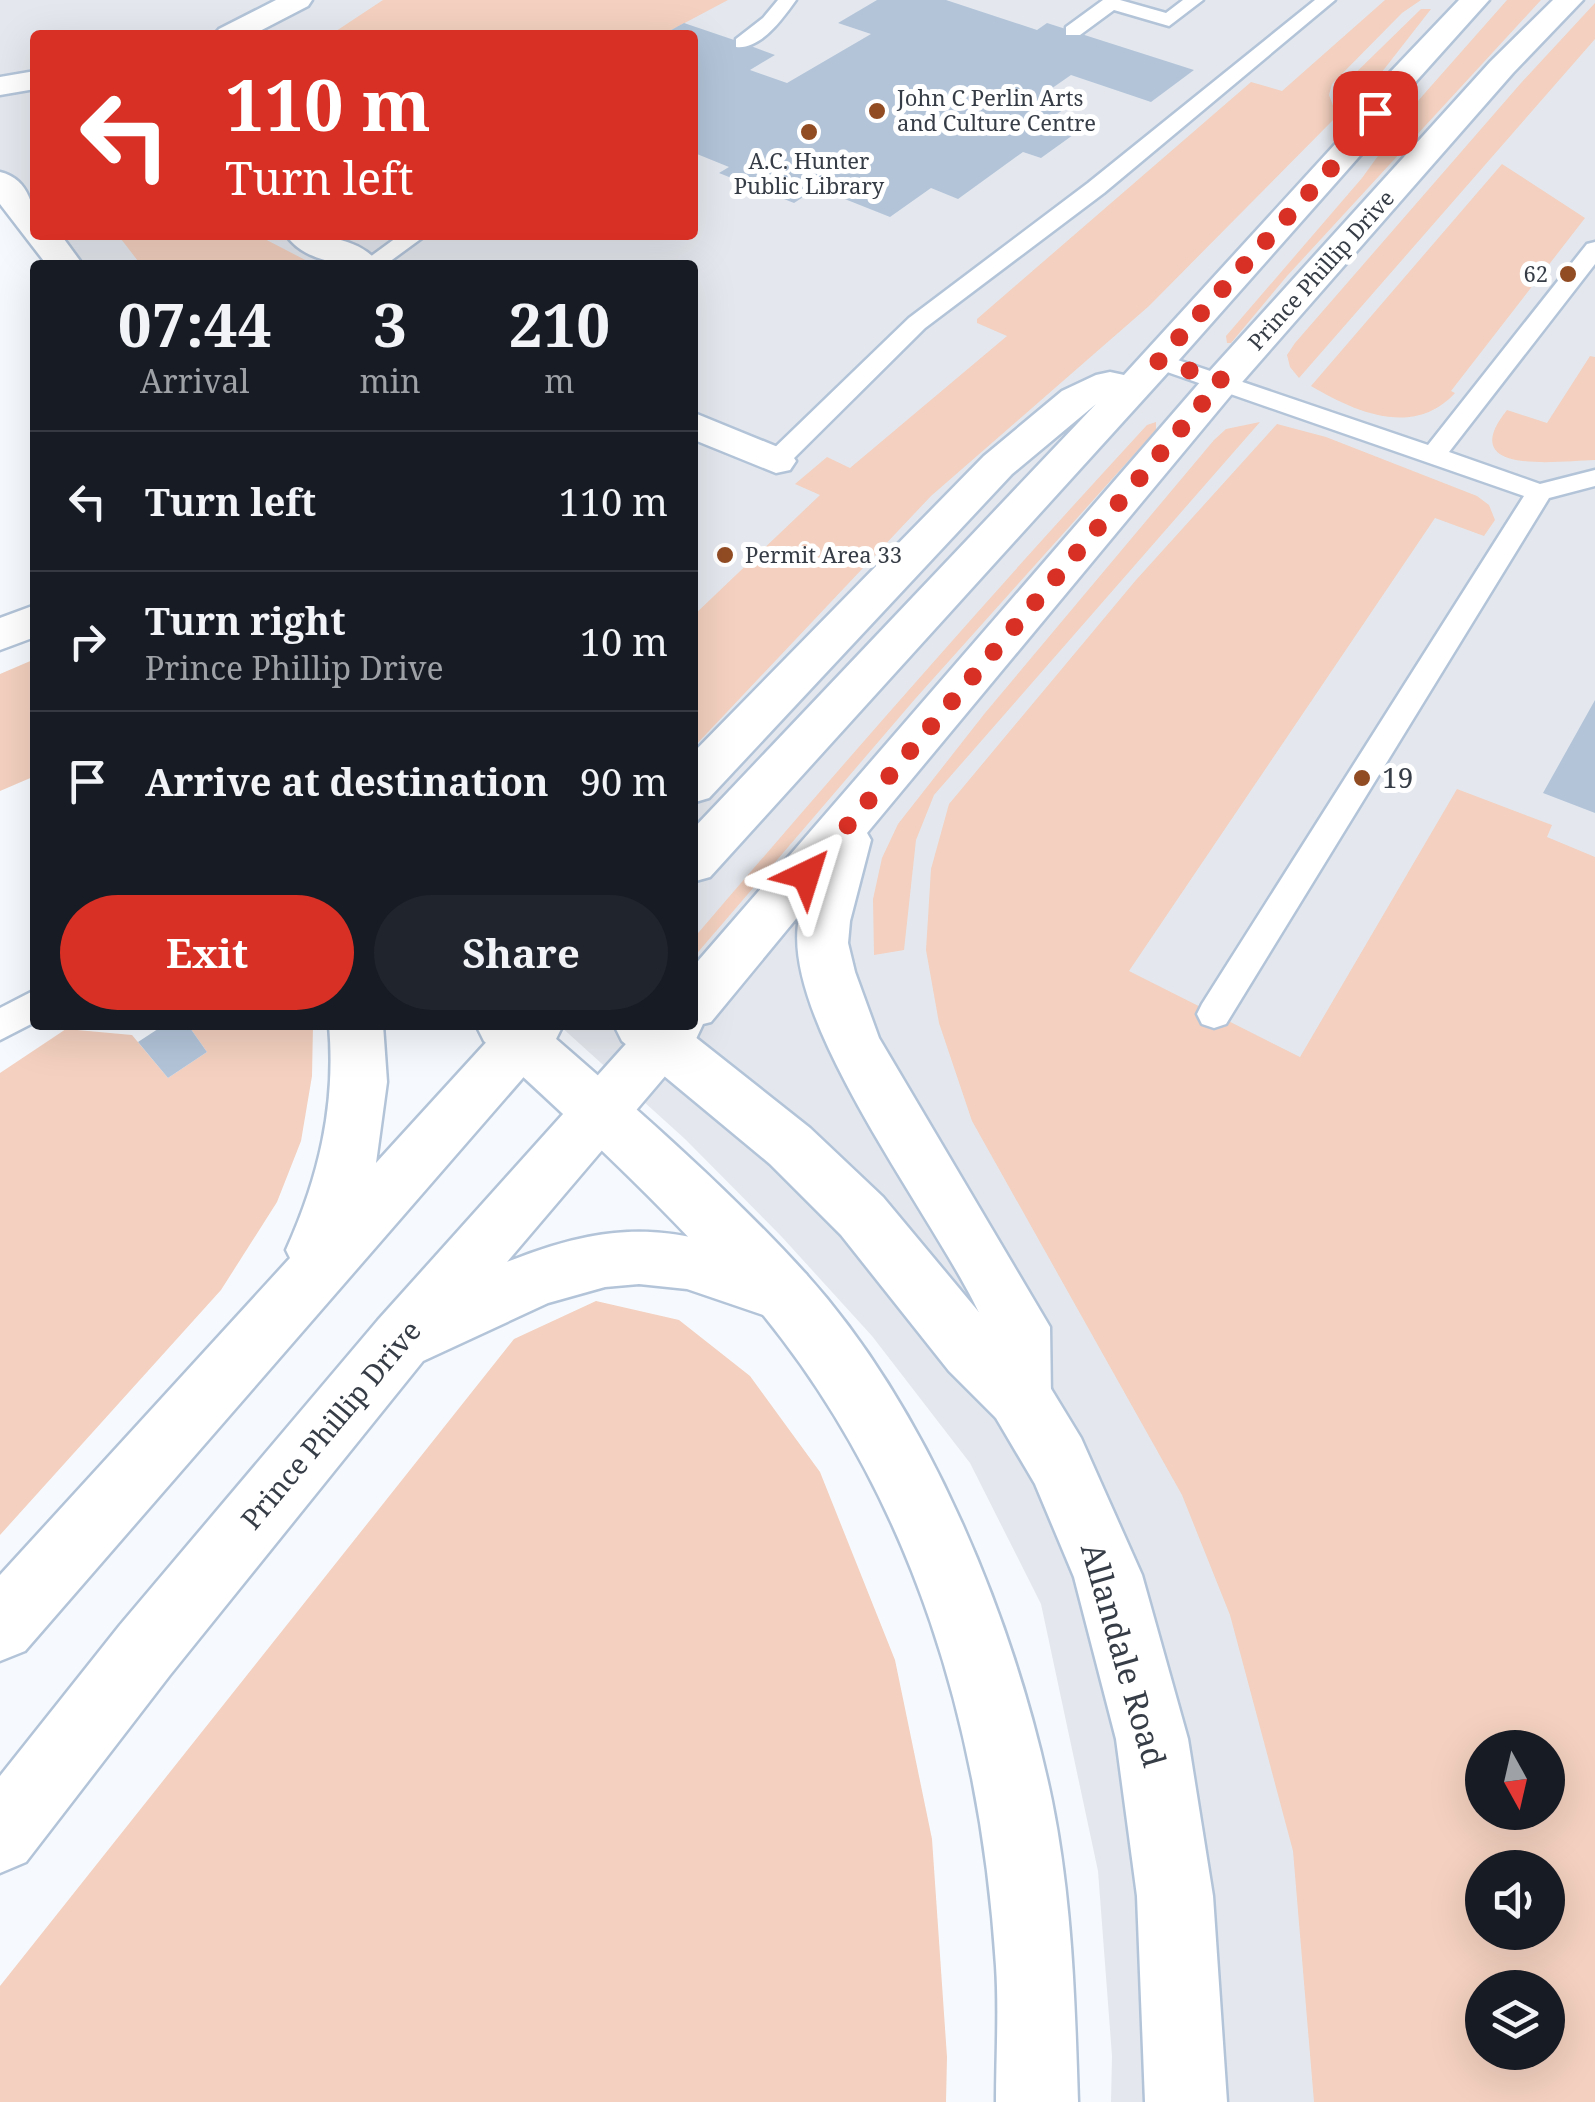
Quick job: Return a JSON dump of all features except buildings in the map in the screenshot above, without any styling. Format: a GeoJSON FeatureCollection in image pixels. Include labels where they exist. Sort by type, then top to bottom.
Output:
{"type":"FeatureCollection","features":[{"type":"Feature","properties":{"kind":"main road"},"geometry":{"type":"LineString","coordinates":[[240,30],[298,0]]}},
{"type":"Feature","properties":{"kind":"main road"},"geometry":{"type":"LineString","coordinates":[[698,857],[1158,361],[1361,135],[1401,78],[1475,0]]}},
{"type":"Feature","properties":{"kind":"main road","name":"Prince Phillip Drive"},"geometry":{"type":"LineString","coordinates":[[698,991],[851,823],[1222,380],[1502,67],[1569,0]]}},
{"type":"Feature","properties":{"kind":"main road"},"geometry":{"type":"LineString","coordinates":[[0,61],[30,57]]}},
{"type":"Feature","properties":{"kind":"main road"},"geometry":{"type":"LineString","coordinates":[[0,86],[30,81]]}},
{"type":"Feature","properties":{"kind":"main road"},"geometry":{"type":"LineString","coordinates":[[0,182],[30,220]]}},
{"type":"Feature","properties":{"kind":"main road"},"geometry":{"type":"LineString","coordinates":[[46,240],[61,260]]}},
{"type":"Feature","properties":{"kind":"main road"},"geometry":{"type":"LineString","coordinates":[[313,240],[352,260]]}},
{"type":"Feature","properties":{"kind":"main road"},"geometry":{"type":"LineString","coordinates":[[698,780],[998,465],[1076,399],[1158,361]]}},
{"type":"Feature","properties":{"kind":"main road"},"geometry":{"type":"LineString","coordinates":[[698,427],[776,461]]}},
{"type":"Feature","properties":{"kind":"main road"},"geometry":{"type":"LineString","coordinates":[[0,635],[30,622]]}},
{"type":"Feature","properties":{"kind":"main road"},"geometry":{"type":"LineString","coordinates":[[851,823],[824,921],[822,943],[828,972],[854,1045],[1019,1327],[1019,1396]]}},
{"type":"Feature","properties":{"kind":"main road"},"geometry":{"type":"LineString","coordinates":[[296,1294],[334,1212],[347,1166],[357,1106],[356,1030]]}},
{"type":"Feature","properties":{"kind":"main road","name":"Prince Phillip Drive"},"geometry":{"type":"LineString","coordinates":[[0,1836],[145,1650],[400,1341],[600,1114],[663,1030]]}},
{"type":"Feature","properties":{"kind":"main road","name":"Allandale Road"},"geometry":{"type":"LineString","coordinates":[[674,1030],[862,1216],[970,1350],[1019,1396],[1058,1461],[1108,1575],[1152,1739],[1175,1896],[1186,2102]]}},
{"type":"Feature","properties":{"kind":"main road"},"geometry":{"type":"LineString","coordinates":[[0,1626],[296,1294],[519,1031],[784,1294],[879,1429],[928,1527],[982,1663],[1017,1822],[1035,1967],[1037,2102]]}},
{"type":"Feature","properties":{"kind":"main road"},"geometry":{"type":"LineString","coordinates":[[400,1341],[539,1278],[623,1256],[674,1260],[784,1294]]}},
{"type":"Feature","properties":{"kind":"lane"},"geometry":{"type":"LineString","coordinates":[[743,42],[770,22],[787,0]]}},
{"type":"Feature","properties":{"kind":"lane"},"geometry":{"type":"LineString","coordinates":[[1073,31],[1111,4],[1169,20],[1194,0]]}},
{"type":"Feature","properties":{"kind":"lane"},"geometry":{"type":"LineString","coordinates":[[776,461],[918,323],[1096,188],[1326,0]]}},
{"type":"Feature","properties":{"kind":"lane"},"geometry":{"type":"LineString","coordinates":[[378,260],[408,240]]}},
{"type":"Feature","properties":{"kind":"lane"},"geometry":{"type":"LineString","coordinates":[[1434,455],[1595,249]]}},
{"type":"Feature","properties":{"kind":"lane"},"geometry":{"type":"LineString","coordinates":[[1158,361],[1539,492],[1595,478]]}},
{"type":"Feature","properties":{"kind":"lane"},"geometry":{"type":"LineString","coordinates":[[1214,1014],[1539,492]]}},
{"type":"Feature","properties":{"kind":"lane"},"geometry":{"type":"LineString","coordinates":[[0,1026],[30,1007]]}},
{"type":"Feature","properties":{"kind":"shaded area"},"geometry":{"type":"Polygon","coordinates":[[[0,0],[1595,0],[1595,2102],[1111,2102],[1112,2056],[1098,1871],[1041,1604],[970,1463],[872,1336],[781,1236],[685,1139],[565,1030],[698,1030],[698,260],[61,260],[47,240],[698,240],[698,30],[30,30],[30,220],[0,182],[0,0]]]}},
{"type":"Feature","properties":{"kind":"shaded area"},"geometry":{"type":"Polygon","coordinates":[[[383,0],[728,0],[671,30],[338,30],[383,0]]]}},
{"type":"Feature","properties":{"kind":"shaded area"},"geometry":{"type":"Polygon","coordinates":[[[1385,0],[1421,0],[1402,13],[1332,84],[1329,95],[1337,116],[1149,306],[931,496],[698,743],[698,611],[820,495],[795,484],[827,457],[850,468],[1007,336],[977,323],[977,319],[1251,82],[1282,91],[1385,0]]]}},
{"type":"Feature","properties":{"kind":"shaded area"},"geometry":{"type":"Polygon","coordinates":[[[1507,0],[1541,0],[1227,343],[1226,336],[1362,178],[1417,102],[1507,0]]]}},
{"type":"Feature","properties":{"kind":"shaded area"},"geometry":{"type":"Polygon","coordinates":[[[1595,3],[1595,39],[1299,378],[1287,355],[1295,343],[1595,3]]]}},
{"type":"Feature","properties":{"kind":"shaded area"},"geometry":{"type":"Polygon","coordinates":[[[1421,9],[1431,9],[1350,113],[1339,89],[1421,9]]]}},
{"type":"Feature","properties":{"kind":"shaded area"},"geometry":{"type":"Polygon","coordinates":[[[1502,164],[1585,218],[1451,391],[1455,393],[1439,407],[1403,417],[1365,412],[1311,386],[1502,164]]]}},
{"type":"Feature","properties":{"kind":"shaded area"},"geometry":{"type":"Polygon","coordinates":[[[122,240],[267,240],[305,260],[137,260],[122,240]]]}},
{"type":"Feature","properties":{"kind":"shaded area"},"geometry":{"type":"Polygon","coordinates":[[[1590,356],[1595,357],[1595,460],[1537,462],[1502,455],[1493,446],[1494,431],[1507,410],[1547,423],[1590,356]]]}},
{"type":"Feature","properties":{"kind":"shaded area"},"geometry":{"type":"Polygon","coordinates":[[[1156,422],[1156,430],[915,699],[698,952],[698,933],[1147,425],[1156,422]]]}},
{"type":"Feature","properties":{"kind":"shaded area"},"geometry":{"type":"Polygon","coordinates":[[[1260,422],[934,795],[916,840],[904,950],[874,955],[873,899],[882,858],[898,824],[985,713],[1214,440],[1226,429],[1260,422]]]}},
{"type":"Feature","properties":{"kind":"shaded area"},"geometry":{"type":"Polygon","coordinates":[[[1277,424],[1326,437],[1477,496],[1489,505],[1495,520],[1484,536],[1435,518],[1129,971],[1300,1057],[1457,789],[1552,825],[1547,837],[1595,857],[1595,2102],[1314,2102],[1293,1851],[1230,1615],[1182,1495],[972,1121],[939,1023],[926,950],[931,869],[949,804],[1136,580],[1277,424]]]}},
{"type":"Feature","properties":{"kind":"shaded area"},"geometry":{"type":"Polygon","coordinates":[[[30,661],[30,778],[0,791],[0,674],[30,661]]]}},
{"type":"Feature","properties":{"kind":"shaded area"},"geometry":{"type":"Polygon","coordinates":[[[64,1030],[132,1035],[168,1078],[207,1052],[192,1030],[313,1030],[312,1076],[301,1141],[277,1202],[221,1290],[0,1535],[0,1073],[64,1030]]]}},
{"type":"Feature","properties":{"kind":"shaded area"},"geometry":{"type":"Polygon","coordinates":[[[596,1301],[679,1320],[750,1376],[820,1472],[895,1660],[932,1839],[947,2057],[946,2102],[0,2102],[0,1986],[514,1339],[596,1301]]]}},
{"type":"Feature","properties":{"kind":"place","name":"John C Perlin Arts and Culture Centre"},"geometry":{"type":"Point","coordinates":[877,111]}},
{"type":"Feature","properties":{"kind":"place","name":"A.C. Hunter Public Library"},"geometry":{"type":"Point","coordinates":[809,132]}},
{"type":"Feature","properties":{"kind":"place","name":"62"},"geometry":{"type":"Point","coordinates":[1568,274]}},
{"type":"Feature","properties":{"kind":"place","name":"Permit Area 33"},"geometry":{"type":"Point","coordinates":[725,555]}},
{"type":"Feature","properties":{"kind":"place","name":"19"},"geometry":{"type":"Point","coordinates":[1362,778]}},
{"type":"Feature","properties":{"kind":"route"},"geometry":{"type":"LineString","coordinates":[[806,875],[1222,380],[1158,361],[1361,135],[1375,113]]}}]}
